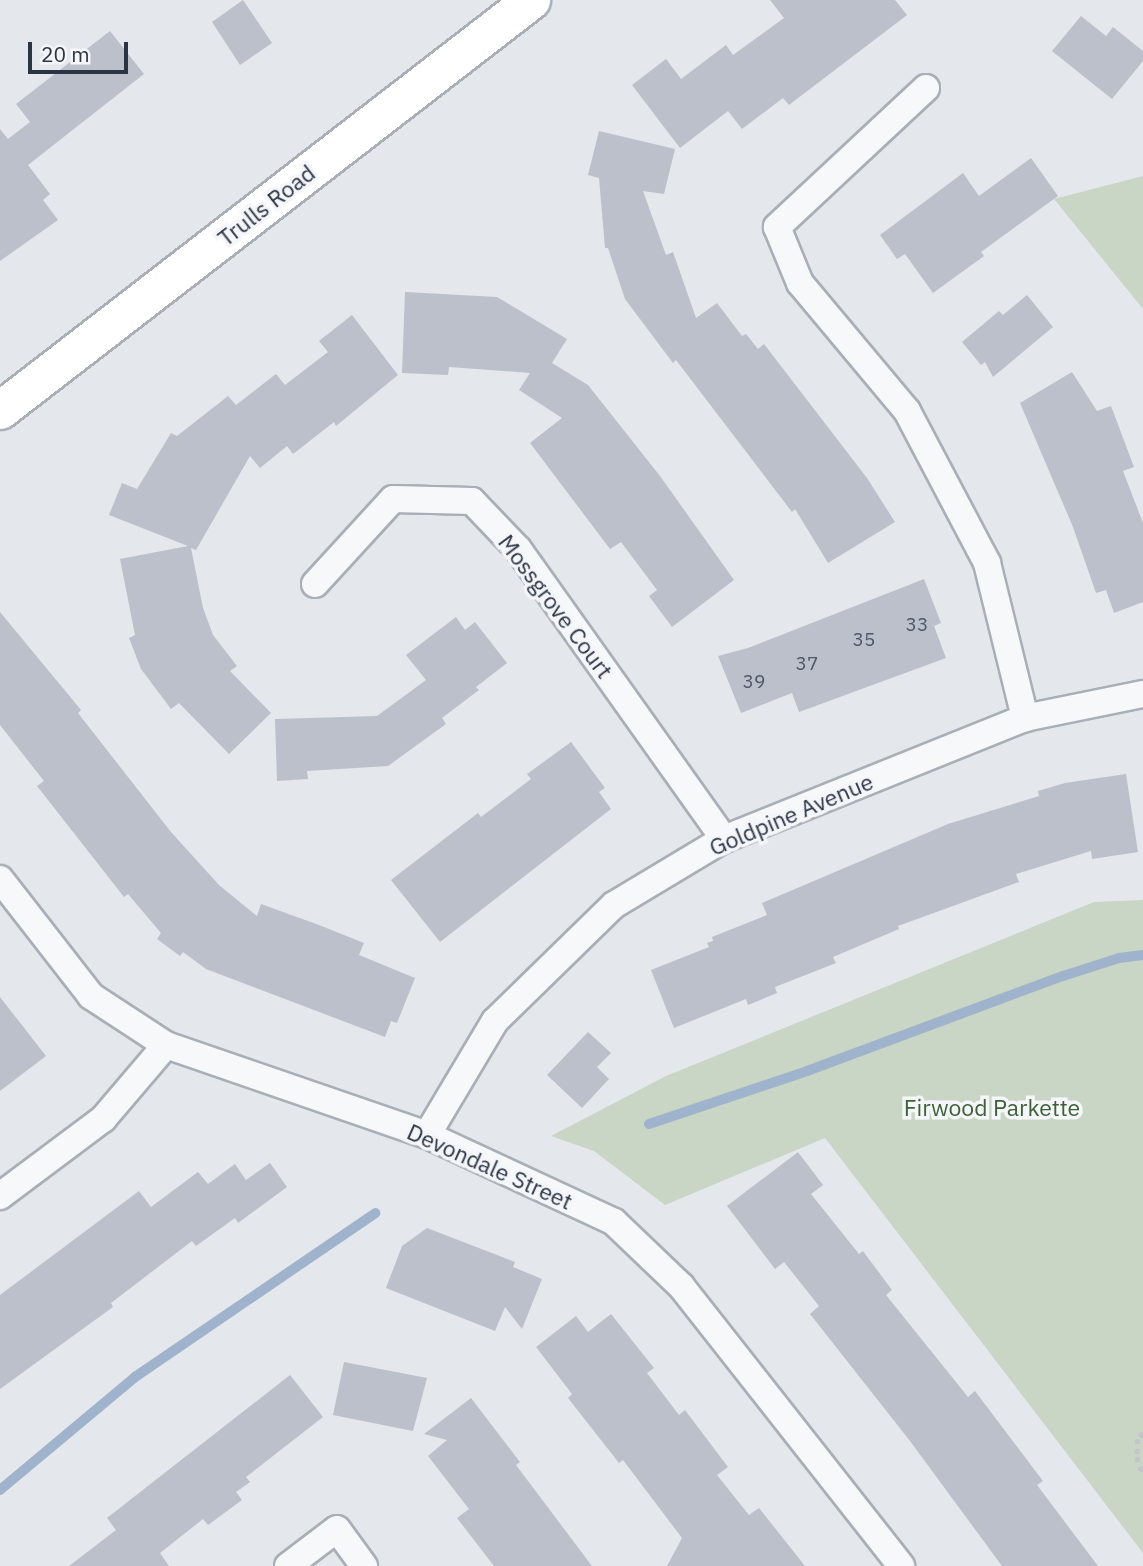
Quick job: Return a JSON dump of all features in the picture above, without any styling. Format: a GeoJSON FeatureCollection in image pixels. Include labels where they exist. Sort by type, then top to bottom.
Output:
{"type":"FeatureCollection","features":[{"type":"Feature","properties":{"kind":"street","name":"Trulls Road"},"geometry":{"type":"LineString","coordinates":[[0,410],[531,0]]}},
{"type":"Feature","properties":{"kind":"street"},"geometry":{"type":"LineString","coordinates":[[926,88],[777,227],[800,283],[907,411],[987,563],[1025,718]]}},
{"type":"Feature","properties":{"kind":"street","name":"Mossgrove Court"},"geometry":{"type":"LineString","coordinates":[[315,584],[393,499],[472,501],[518,549],[724,839]]}},
{"type":"Feature","properties":{"kind":"street","name":"Goldpine Avenue"},"geometry":{"type":"LineString","coordinates":[[427,1135],[495,1021],[614,905],[724,839],[1025,718],[1143,694]]}},
{"type":"Feature","properties":{"kind":"street","name":"Devondale Street"},"geometry":{"type":"LineString","coordinates":[[0,879],[91,996],[166,1045],[427,1135],[614,1222],[681,1286],[901,1566]]}},
{"type":"Feature","properties":{"kind":"street"},"geometry":{"type":"LineString","coordinates":[[0,1196],[103,1119],[166,1045]]}},
{"type":"Feature","properties":{"kind":"street"},"geometry":{"type":"LineString","coordinates":[[288,1566],[337,1529],[364,1566]]}},
{"type":"Feature","properties":{"kind":"path"},"geometry":{"type":"LineString","coordinates":[[1143,1433],[1138,1439],[1137,1457],[1143,1474]]}},
{"type":"Feature","properties":{"kind":"green space"},"geometry":{"type":"Polygon","coordinates":[[[1143,176],[1143,309],[1054,199],[1143,176]]]}},
{"type":"Feature","properties":{"kind":"green space","name":"Firwood Parkette"},"geometry":{"type":"Polygon","coordinates":[[[1143,900],[1143,1553],[825,1138],[665,1205],[594,1151],[551,1136],[666,1076],[1094,902],[1143,900]]]}},
{"type":"Feature","properties":{"kind":"building"},"geometry":{"type":"Polygon","coordinates":[[[243,0],[272,43],[240,65],[212,22],[243,0]]]}},
{"type":"Feature","properties":{"kind":"building"},"geometry":{"type":"Polygon","coordinates":[[[770,0],[895,0],[907,15],[789,105],[783,98],[742,129],[728,111],[680,148],[632,85],[666,59],[681,79],[726,45],[733,55],[784,18],[770,0]]]}},
{"type":"Feature","properties":{"kind":"building"},"geometry":{"type":"Polygon","coordinates":[[[1081,16],[1106,36],[1113,27],[1143,51],[1143,61],[1112,99],[1052,51],[1081,16]]]}},
{"type":"Feature","properties":{"kind":"building"},"geometry":{"type":"Polygon","coordinates":[[[110,31],[144,74],[28,165],[50,194],[43,200],[58,220],[0,261],[0,129],[8,139],[30,122],[16,104],[110,31]]]}},
{"type":"Feature","properties":{"kind":"building"},"geometry":{"type":"Polygon","coordinates":[[[599,131],[675,149],[664,194],[643,191],[666,255],[673,252],[696,318],[717,303],[742,336],[746,334],[758,349],[764,344],[867,478],[895,522],[828,563],[795,509],[792,512],[676,360],[673,363],[625,299],[608,248],[605,248],[599,178],[588,175],[599,131]]]}},
{"type":"Feature","properties":{"kind":"building"},"geometry":{"type":"Polygon","coordinates":[[[1031,158],[1058,196],[981,252],[984,256],[933,293],[905,254],[897,259],[880,235],[963,173],[979,196],[1031,158]]]}},
{"type":"Feature","properties":{"kind":"building"},"geometry":{"type":"Polygon","coordinates":[[[405,292],[497,297],[567,339],[552,363],[588,385],[660,476],[734,580],[672,627],[649,596],[657,590],[621,542],[610,549],[530,443],[562,418],[519,390],[530,373],[449,367],[448,375],[402,373],[405,292]]]}},
{"type":"Feature","properties":{"kind":"building"},"geometry":{"type":"Polygon","coordinates":[[[1027,295],[1053,327],[993,377],[985,362],[981,365],[962,342],[999,311],[1003,315],[1027,295]]]}},
{"type":"Feature","properties":{"kind":"building"},"geometry":{"type":"Polygon","coordinates":[[[352,315],[398,375],[336,426],[334,422],[293,454],[287,446],[260,468],[250,456],[196,550],[191,548],[203,608],[213,635],[237,666],[230,671],[271,713],[229,754],[179,703],[171,709],[141,669],[129,638],[135,635],[120,559],[188,546],[109,515],[122,483],[137,489],[171,433],[177,436],[228,396],[236,405],[276,374],[285,385],[328,352],[319,341],[352,315]]]}},
{"type":"Feature","properties":{"kind":"building"},"geometry":{"type":"Polygon","coordinates":[[[1072,372],[1097,411],[1111,406],[1134,467],[1123,471],[1143,523],[1143,602],[1114,613],[1106,590],[1096,593],[1073,527],[1020,403],[1072,372]]]}},
{"type":"Feature","properties":{"kind":"building"},"geometry":{"type":"Polygon","coordinates":[[[924,579],[941,623],[934,626],[946,658],[799,712],[792,693],[741,713],[718,656],[748,648],[924,579]]]}},
{"type":"Feature","properties":{"kind":"building"},"geometry":{"type":"Polygon","coordinates":[[[0,612],[81,710],[78,713],[171,832],[219,885],[257,916],[261,904],[319,925],[364,943],[359,955],[415,978],[397,1023],[391,1021],[385,1037],[206,969],[183,952],[180,956],[157,939],[161,933],[128,894],[124,897],[37,786],[44,781],[0,725],[0,612]]]}},
{"type":"Feature","properties":{"kind":"building"},"geometry":{"type":"Polygon","coordinates":[[[456,617],[465,630],[475,622],[507,663],[476,687],[479,690],[442,718],[446,724],[388,766],[307,771],[308,779],[277,781],[275,719],[377,716],[426,680],[406,655],[456,617]]]}},
{"type":"Feature","properties":{"kind":"building"},"geometry":{"type":"Polygon","coordinates":[[[571,742],[605,788],[599,792],[611,809],[440,942],[391,880],[478,813],[481,817],[531,779],[527,774],[571,742]]]}},
{"type":"Feature","properties":{"kind":"building"},"geometry":{"type":"Polygon","coordinates":[[[1126,774],[1138,852],[1092,859],[1091,851],[1016,874],[1019,882],[898,926],[899,929],[833,957],[836,963],[775,987],[777,993],[748,1005],[746,999],[674,1028],[651,970],[709,947],[707,943],[713,941],[712,937],[767,915],[762,903],[948,824],[1039,796],[1038,791],[1065,783],[1126,774]]]}},
{"type":"Feature","properties":{"kind":"building"},"geometry":{"type":"Polygon","coordinates":[[[0,997],[46,1056],[0,1091],[0,997]]]}},
{"type":"Feature","properties":{"kind":"building"},"geometry":{"type":"Polygon","coordinates":[[[588,1032],[611,1053],[597,1067],[609,1079],[582,1108],[547,1075],[588,1032]]]}},
{"type":"Feature","properties":{"kind":"building"},"geometry":{"type":"Polygon","coordinates":[[[798,1152],[823,1185],[811,1194],[859,1254],[863,1251],[892,1290],[886,1295],[968,1397],[975,1391],[1043,1481],[1037,1485],[1098,1566],[1002,1566],[910,1441],[810,1314],[819,1306],[784,1262],[775,1269],[727,1206],[798,1152]]]}},
{"type":"Feature","properties":{"kind":"building"},"geometry":{"type":"Polygon","coordinates":[[[270,1163],[287,1187],[238,1223],[235,1218],[196,1246],[192,1241],[111,1303],[113,1307],[0,1389],[0,1295],[139,1191],[151,1207],[198,1172],[208,1184],[235,1164],[246,1180],[270,1163]]]}},
{"type":"Feature","properties":{"kind":"building"},"geometry":{"type":"Polygon","coordinates":[[[427,1228],[515,1262],[513,1267],[542,1279],[522,1329],[505,1307],[495,1331],[386,1288],[402,1246],[427,1228]]]}},
{"type":"Feature","properties":{"kind":"building"},"geometry":{"type":"Polygon","coordinates":[[[611,1314],[654,1368],[647,1373],[679,1415],[685,1410],[728,1467],[717,1475],[749,1515],[759,1508],[805,1566],[667,1566],[682,1538],[623,1460],[619,1463],[568,1398],[572,1394],[536,1347],[576,1316],[588,1332],[611,1314]]]}},
{"type":"Feature","properties":{"kind":"building"},"geometry":{"type":"Polygon","coordinates":[[[344,1362],[427,1378],[413,1431],[333,1415],[344,1362]]]}},
{"type":"Feature","properties":{"kind":"building"},"geometry":{"type":"Polygon","coordinates":[[[290,1375],[323,1417],[246,1477],[250,1482],[236,1492],[242,1500],[208,1525],[203,1519],[160,1553],[169,1566],[69,1566],[116,1530],[107,1518],[290,1375]]]}},
{"type":"Feature","properties":{"kind":"building"},"geometry":{"type":"Polygon","coordinates":[[[471,1398],[520,1462],[516,1465],[592,1566],[494,1566],[457,1518],[469,1509],[428,1456],[447,1440],[424,1434],[471,1398]]]}},
{"type":"Feature","properties":{"kind":"waterway"},"geometry":{"type":"LineString","coordinates":[[649,1124],[807,1071],[1063,976],[1119,958],[1143,955]]}},
{"type":"Feature","properties":{"kind":"waterway"},"geometry":{"type":"LineString","coordinates":[[0,1490],[135,1377],[375,1213]]}}]}
